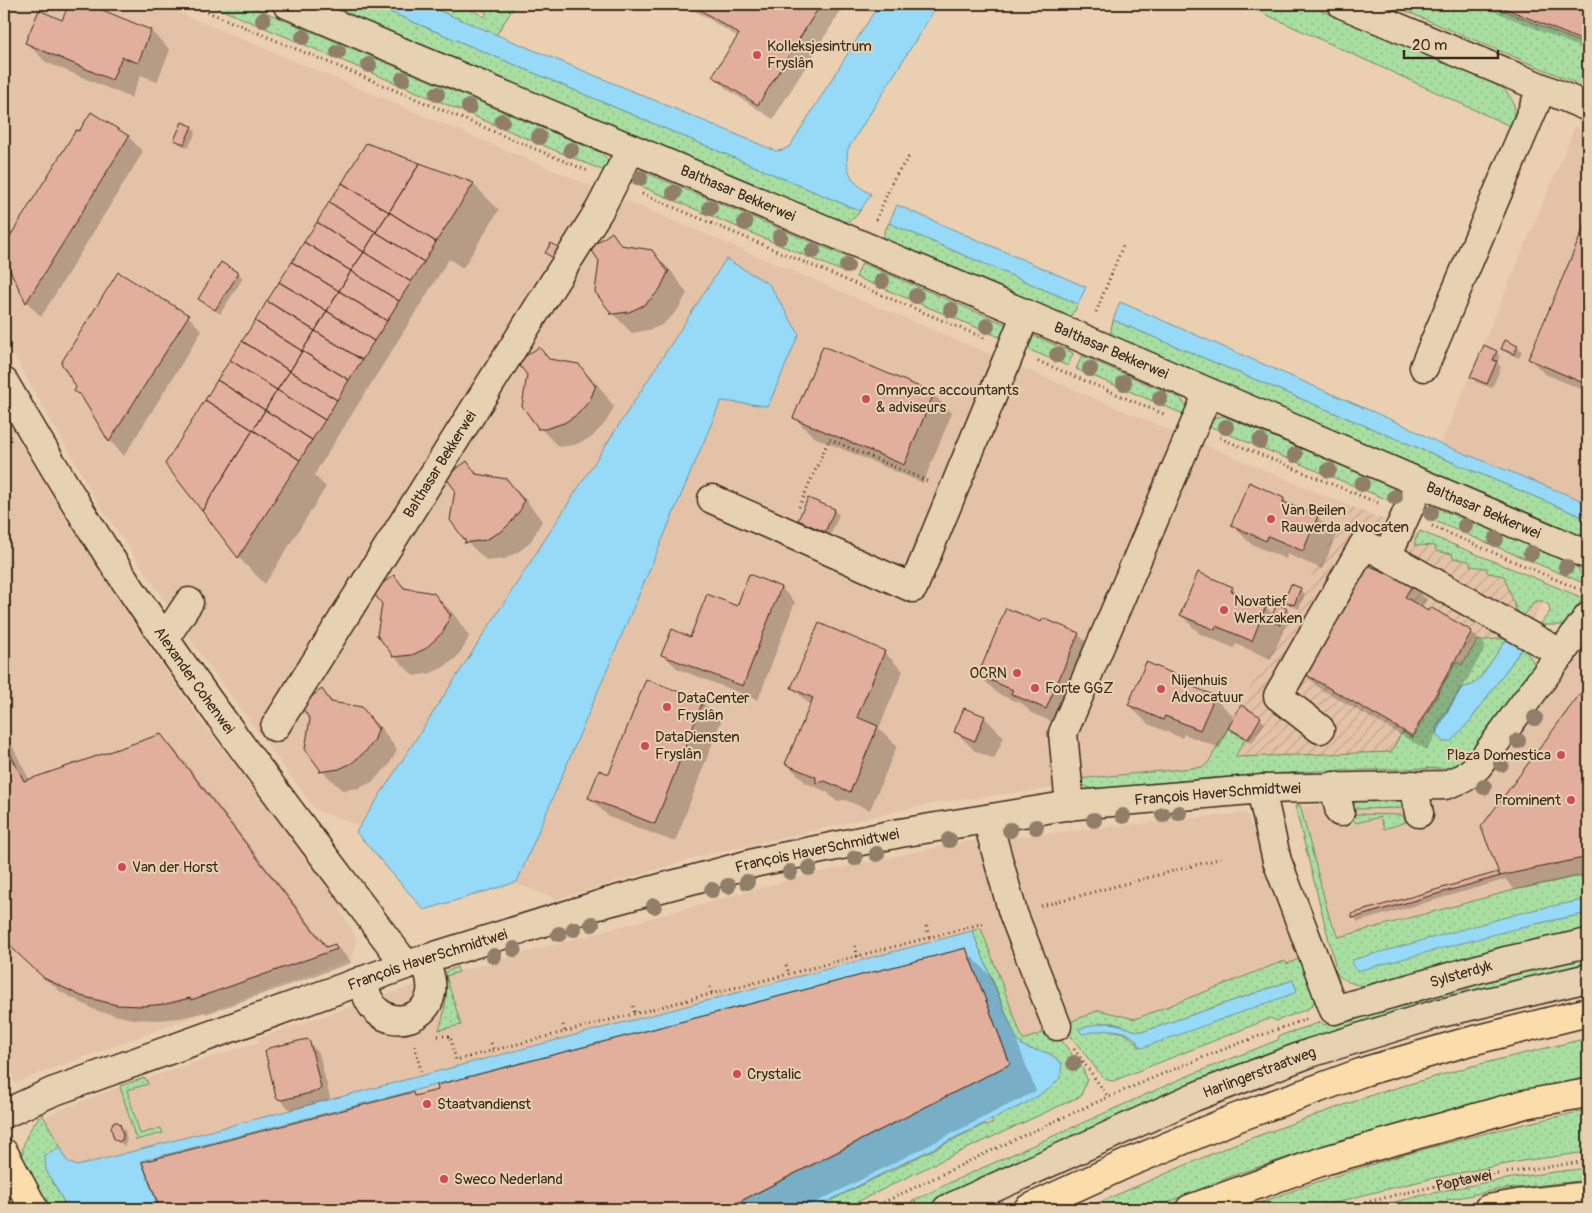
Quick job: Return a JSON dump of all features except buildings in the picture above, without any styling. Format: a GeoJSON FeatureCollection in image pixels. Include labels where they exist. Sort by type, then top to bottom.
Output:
{"type":"FeatureCollection","features":[{"type":"Feature","properties":{"kind":"main road"},"geometry":{"type":"LineString","coordinates":[[1028,1209],[1128,1163],[1209,1129],[1366,1071],[1463,1043],[1588,1012]]}},
{"type":"Feature","properties":{"kind":"main road"},"geometry":{"type":"LineString","coordinates":[[1190,1209],[1326,1160],[1525,1104],[1588,1093]]}},
{"type":"Feature","properties":{"kind":"main road"},"geometry":{"type":"LineString","coordinates":[[4,1153],[34,1209]]}},
{"type":"Feature","properties":{"kind":"main road"},"geometry":{"type":"LineString","coordinates":[[1488,1209],[1588,1196]]}},
{"type":"Feature","properties":{"kind":"street","name":"Balthasar Bekkerwei"},"geometry":{"type":"LineString","coordinates":[[287,4],[1026,314],[1588,555]]}},
{"type":"Feature","properties":{"kind":"street"},"geometry":{"type":"LineString","coordinates":[[1342,4],[1588,108]]}},
{"type":"Feature","properties":{"kind":"street"},"geometry":{"type":"LineString","coordinates":[[1424,367],[1542,88]]}},
{"type":"Feature","properties":{"kind":"street","name":"Balthasar Bekkerwei"},"geometry":{"type":"LineString","coordinates":[[275,727],[600,209],[631,149]]}},
{"type":"Feature","properties":{"kind":"street"},"geometry":{"type":"LineString","coordinates":[[712,499],[913,588],[1026,314]]}},
{"type":"Feature","properties":{"kind":"street","name":"Alexander Cohenwei"},"geometry":{"type":"LineString","coordinates":[[4,382],[107,553],[257,768],[415,962]]}},
{"type":"Feature","properties":{"kind":"street"},"geometry":{"type":"LineString","coordinates":[[1070,806],[1063,733],[1208,393]]}},
{"type":"Feature","properties":{"kind":"street"},"geometry":{"type":"LineString","coordinates":[[1387,556],[1420,484]]}},
{"type":"Feature","properties":{"kind":"street"},"geometry":{"type":"LineString","coordinates":[[1320,729],[1278,696],[1364,544],[1562,654]]}},
{"type":"Feature","properties":{"kind":"street"},"geometry":{"type":"LineString","coordinates":[[165,638],[189,602]]}},
{"type":"Feature","properties":{"kind":"street","name":"François HaverSchmidtwei"},"geometry":{"type":"LineString","coordinates":[[4,1114],[52,1092],[361,980],[605,903],[758,862],[900,833],[1070,806],[1263,789],[1337,799],[1413,785],[1445,785],[1464,778],[1478,766],[1588,617]]}},
{"type":"Feature","properties":{"kind":"street"},"geometry":{"type":"LineString","coordinates":[[1413,785],[1419,813]]}},
{"type":"Feature","properties":{"kind":"street","name":"Sylsterdyk"},"geometry":{"type":"LineString","coordinates":[[1263,789],[1264,803],[1277,861],[1334,1010],[1506,961],[1588,944]]}},
{"type":"Feature","properties":{"kind":"street"},"geometry":{"type":"LineString","coordinates":[[986,819],[1013,913],[1057,1026]]}},
{"type":"Feature","properties":{"kind":"street"},"geometry":{"type":"LineString","coordinates":[[361,980],[370,1003],[377,1011],[386,1017],[397,1020],[408,1019],[418,1014],[427,1006],[431,994],[432,983],[415,962]]}},
{"type":"Feature","properties":{"kind":"street","name":"Harlingerstraatweg"},"geometry":{"type":"LineString","coordinates":[[947,1209],[1194,1097],[1310,1052],[1437,1014],[1588,978]]}},
{"type":"Feature","properties":{"kind":"path"},"geometry":{"type":"LineString","coordinates":[[189,4],[1579,589]]}},
{"type":"Feature","properties":{"kind":"path"},"geometry":{"type":"LineString","coordinates":[[864,247],[894,178],[910,155]]}},
{"type":"Feature","properties":{"kind":"path"},"geometry":{"type":"LineString","coordinates":[[1071,375],[1124,243]]}},
{"type":"Feature","properties":{"kind":"path"},"geometry":{"type":"LineString","coordinates":[[788,533],[829,438],[953,492]]}},
{"type":"Feature","properties":{"kind":"path"},"geometry":{"type":"LineString","coordinates":[[431,1036],[450,1036],[456,1060],[977,926],[1013,913],[1222,858]]}},
{"type":"Feature","properties":{"kind":"path"},"geometry":{"type":"LineString","coordinates":[[926,926],[930,938]]}},
{"type":"Feature","properties":{"kind":"path"},"geometry":{"type":"LineString","coordinates":[[855,946],[858,957]]}},
{"type":"Feature","properties":{"kind":"path"},"geometry":{"type":"LineString","coordinates":[[786,966],[789,975]]}},
{"type":"Feature","properties":{"kind":"path"},"geometry":{"type":"LineString","coordinates":[[710,987],[712,994]]}},
{"type":"Feature","properties":{"kind":"path"},"geometry":{"type":"LineString","coordinates":[[634,1006],[635,1014]]}},
{"type":"Feature","properties":{"kind":"path"},"geometry":{"type":"LineString","coordinates":[[563,1025],[565,1032]]}},
{"type":"Feature","properties":{"kind":"path"},"geometry":{"type":"LineString","coordinates":[[1057,1026],[1109,1098]]}},
{"type":"Feature","properties":{"kind":"path"},"geometry":{"type":"LineString","coordinates":[[491,1043],[494,1051]]}},
{"type":"Feature","properties":{"kind":"path","name":"Poptawei"},"geometry":{"type":"LineString","coordinates":[[1341,1209],[1477,1177],[1588,1161]]}},
{"type":"Feature","properties":{"kind":"shaded area"},"geometry":{"type":"Polygon","coordinates":[[[13,4],[159,4],[1350,506],[1211,759],[1214,769],[934,803],[705,855],[558,899],[316,810],[208,665],[97,501],[4,338],[4,17],[13,4]]]}},
{"type":"Feature","properties":{"kind":"shaded area"},"geometry":{"type":"Polygon","coordinates":[[[1575,127],[1588,133],[1588,503],[1441,444],[1575,127]]]}},
{"type":"Feature","properties":{"kind":"shaded area"},"geometry":{"type":"Polygon","coordinates":[[[4,416],[65,517],[130,618],[200,720],[345,906],[340,911],[353,931],[356,941],[355,950],[351,958],[342,962],[14,1083],[13,1074],[4,1057],[4,416]]]}},
{"type":"Feature","properties":{"kind":"shaded area"},"geometry":{"type":"Polygon","coordinates":[[[1350,506],[1553,590],[1428,762],[1211,759],[1350,506]]]}},
{"type":"Feature","properties":{"kind":"shaded area"},"geometry":{"type":"Polygon","coordinates":[[[1588,644],[1588,884],[1334,945],[1297,808],[1344,802],[1436,802],[1458,797],[1475,789],[1489,776],[1588,644]]]}},
{"type":"Feature","properties":{"kind":"shaded area"},"geometry":{"type":"Polygon","coordinates":[[[1246,813],[1258,840],[1301,958],[1135,1025],[1048,1027],[1057,1052],[757,1209],[88,1209],[40,1118],[122,1086],[259,1042],[258,1038],[448,974],[807,875],[963,842],[1246,813]]]}},
{"type":"Feature","properties":{"kind":"green space"},"geometry":{"type":"Polygon","coordinates":[[[208,4],[246,4],[602,153],[610,163],[609,173],[208,4]]]}},
{"type":"Feature","properties":{"kind":"green space"},"geometry":{"type":"Polygon","coordinates":[[[325,4],[371,4],[860,211],[854,218],[844,223],[325,4]]]}},
{"type":"Feature","properties":{"kind":"green space"},"geometry":{"type":"Polygon","coordinates":[[[423,4],[463,4],[484,17],[487,13],[472,4],[516,4],[496,35],[423,4]]]}},
{"type":"Feature","properties":{"kind":"green space"},"geometry":{"type":"Polygon","coordinates":[[[1243,4],[1306,4],[1503,88],[1511,97],[1514,106],[1514,115],[1510,126],[1243,4]]]}},
{"type":"Feature","properties":{"kind":"green space"},"geometry":{"type":"Polygon","coordinates":[[[1389,4],[1489,4],[1588,46],[1588,88],[1389,4]]]}},
{"type":"Feature","properties":{"kind":"green space"},"geometry":{"type":"Polygon","coordinates":[[[644,172],[852,259],[846,273],[631,182],[636,174],[644,172]]]}},
{"type":"Feature","properties":{"kind":"green space"},"geometry":{"type":"Polygon","coordinates":[[[889,223],[1078,304],[1068,318],[884,240],[884,232],[889,223]]]}},
{"type":"Feature","properties":{"kind":"green space"},"geometry":{"type":"Polygon","coordinates":[[[862,263],[1007,325],[1002,338],[856,277],[862,263]]]}},
{"type":"Feature","properties":{"kind":"green space"},"geometry":{"type":"Polygon","coordinates":[[[1113,320],[1588,519],[1588,538],[1110,335],[1113,320]]]}},
{"type":"Feature","properties":{"kind":"green space"},"geometry":{"type":"Polygon","coordinates":[[[1035,336],[1073,353],[1068,366],[1030,350],[1028,347],[1035,336]]]}},
{"type":"Feature","properties":{"kind":"green space"},"geometry":{"type":"Polygon","coordinates":[[[1082,356],[1181,398],[1186,406],[1186,415],[1076,369],[1082,356]]]}},
{"type":"Feature","properties":{"kind":"green space"},"geometry":{"type":"Polygon","coordinates":[[[1224,416],[1395,488],[1400,496],[1398,504],[1206,425],[1216,417],[1224,416]]]}},
{"type":"Feature","properties":{"kind":"green space"},"geometry":{"type":"Polygon","coordinates":[[[1434,507],[1571,562],[1578,568],[1586,584],[1425,517],[1430,509],[1434,507]]]}},
{"type":"Feature","properties":{"kind":"green space"},"geometry":{"type":"Polygon","coordinates":[[[1420,531],[1583,598],[1564,625],[1539,625],[1550,612],[1549,605],[1542,601],[1535,601],[1523,617],[1516,609],[1504,576],[1488,573],[1486,568],[1471,566],[1469,561],[1453,558],[1452,554],[1436,551],[1435,546],[1415,545],[1415,540],[1420,531]]]}},
{"type":"Feature","properties":{"kind":"green space"},"geometry":{"type":"Polygon","coordinates":[[[1507,639],[1480,678],[1472,685],[1461,688],[1436,728],[1437,735],[1470,721],[1523,647],[1535,664],[1467,756],[1458,763],[1446,768],[1318,771],[1092,789],[1083,785],[1077,779],[1203,767],[1208,763],[1228,728],[1245,739],[1235,757],[1391,752],[1402,732],[1413,738],[1456,662],[1462,665],[1477,641],[1507,639]]]}},
{"type":"Feature","properties":{"kind":"green space"},"geometry":{"type":"Polygon","coordinates":[[[1359,800],[1403,800],[1406,808],[1355,809],[1353,807],[1354,804],[1359,800]]]}},
{"type":"Feature","properties":{"kind":"green space"},"geometry":{"type":"Polygon","coordinates":[[[1300,805],[1330,920],[1339,937],[1514,890],[1588,874],[1588,899],[1528,912],[1530,925],[1588,913],[1588,933],[1375,986],[1344,980],[1335,972],[1332,966],[1335,964],[1295,806],[1300,805]]]}},
{"type":"Feature","properties":{"kind":"green space"},"geometry":{"type":"Polygon","coordinates":[[[1353,814],[1402,815],[1406,822],[1384,829],[1380,817],[1356,823],[1353,819],[1353,814]]]}},
{"type":"Feature","properties":{"kind":"green space"},"geometry":{"type":"Polygon","coordinates":[[[981,928],[1023,1040],[1053,1029],[1083,1069],[1087,1079],[1081,1096],[938,1162],[843,1209],[813,1209],[985,1124],[986,1126],[993,1123],[991,1120],[1026,1103],[1060,1078],[1061,1063],[1050,1054],[1027,1048],[1017,1040],[972,931],[981,928]]]}},
{"type":"Feature","properties":{"kind":"green space"},"geometry":{"type":"Polygon","coordinates":[[[1588,956],[1588,970],[1135,1113],[929,1209],[897,1209],[951,1182],[1185,1077],[1278,1040],[1279,1036],[1321,1022],[1324,1025],[1455,988],[1588,956]]]}},
{"type":"Feature","properties":{"kind":"green space"},"geometry":{"type":"Polygon","coordinates":[[[1301,958],[1314,993],[1314,1003],[1308,1009],[1276,1021],[1271,1018],[1113,1081],[1101,1075],[1063,1025],[1099,1010],[1135,1019],[1276,964],[1285,961],[1287,964],[1301,958]],[[1293,980],[1145,1031],[1137,1031],[1112,1023],[1099,1023],[1095,1031],[1108,1030],[1126,1034],[1139,1047],[1293,980]]]}},
{"type":"Feature","properties":{"kind":"green space"},"geometry":{"type":"Polygon","coordinates":[[[457,967],[459,972],[446,976],[461,1025],[439,1030],[446,1002],[446,987],[443,973],[457,967]]]}},
{"type":"Feature","properties":{"kind":"green space"},"geometry":{"type":"Polygon","coordinates":[[[1588,1038],[1588,1077],[1459,1107],[1331,1143],[1234,1175],[1152,1209],[1084,1209],[1232,1145],[1375,1094],[1476,1065],[1588,1038]]]}},
{"type":"Feature","properties":{"kind":"green space"},"geometry":{"type":"Polygon","coordinates":[[[144,1078],[148,1084],[127,1090],[140,1134],[161,1128],[163,1133],[136,1140],[120,1086],[144,1078]]]}},
{"type":"Feature","properties":{"kind":"green space"},"geometry":{"type":"Polygon","coordinates":[[[1588,1110],[1588,1152],[1522,1161],[1434,1178],[1314,1209],[1243,1209],[1393,1158],[1490,1132],[1588,1110]]]}},
{"type":"Feature","properties":{"kind":"green space"},"geometry":{"type":"Polygon","coordinates":[[[42,1114],[61,1148],[50,1152],[46,1170],[68,1209],[47,1209],[32,1183],[24,1162],[25,1140],[31,1128],[42,1114]]]}},
{"type":"Feature","properties":{"kind":"green space"},"geometry":{"type":"Polygon","coordinates":[[[1588,1168],[1588,1180],[1497,1190],[1402,1209],[1368,1209],[1422,1195],[1478,1184],[1588,1168]]]}},
{"type":"Feature","properties":{"kind":"water"},"geometry":{"type":"Polygon","coordinates":[[[371,4],[423,4],[776,151],[790,146],[879,4],[938,4],[848,149],[847,163],[851,176],[859,186],[871,194],[860,211],[371,4]]]}},
{"type":"Feature","properties":{"kind":"water"},"geometry":{"type":"Polygon","coordinates":[[[897,205],[1086,287],[1078,304],[889,223],[897,205]]]}},
{"type":"Feature","properties":{"kind":"water"},"geometry":{"type":"Polygon","coordinates":[[[726,259],[769,284],[799,334],[768,406],[721,401],[517,882],[424,910],[356,832],[726,259]]]}},
{"type":"Feature","properties":{"kind":"water"},"geometry":{"type":"Polygon","coordinates":[[[1120,302],[1408,427],[1441,444],[1588,503],[1588,519],[1113,320],[1120,302]]]}},
{"type":"Feature","properties":{"kind":"water"},"geometry":{"type":"Polygon","coordinates":[[[1507,639],[1523,647],[1470,721],[1451,741],[1443,742],[1437,735],[1436,728],[1461,688],[1472,685],[1480,678],[1507,639]]]}},
{"type":"Feature","properties":{"kind":"water"},"geometry":{"type":"Polygon","coordinates":[[[1588,899],[1588,913],[1530,925],[1357,971],[1352,965],[1352,960],[1528,911],[1588,899]]]}},
{"type":"Feature","properties":{"kind":"water"},"geometry":{"type":"Polygon","coordinates":[[[972,931],[1017,1040],[1027,1048],[1048,1053],[1062,1064],[1060,1078],[1049,1089],[1026,1103],[813,1209],[726,1209],[1010,1064],[966,948],[141,1161],[159,1209],[68,1209],[46,1170],[45,1155],[61,1148],[67,1161],[77,1166],[972,931]]]}},
{"type":"Feature","properties":{"kind":"water"},"geometry":{"type":"Polygon","coordinates":[[[1293,980],[1297,992],[1142,1048],[1135,1039],[1123,1032],[1109,1030],[1082,1034],[1079,1029],[1110,1023],[1138,1031],[1145,1031],[1293,980]]]}},
{"type":"Feature","properties":{"kind":"place","name":"Kolleksjesintrum Fryslân"},"geometry":{"type":"Point","coordinates":[757,55]}},
{"type":"Feature","properties":{"kind":"place","name":"Omnyacc accountants & adviseurs"},"geometry":{"type":"Point","coordinates":[866,399]}},
{"type":"Feature","properties":{"kind":"place","name":"Van Beilen Rauwerda advocaten"},"geometry":{"type":"Point","coordinates":[1271,519]}},
{"type":"Feature","properties":{"kind":"place","name":"Novatief Werkzaken"},"geometry":{"type":"Point","coordinates":[1224,610]}},
{"type":"Feature","properties":{"kind":"place","name":"OCRN"},"geometry":{"type":"Point","coordinates":[1017,673]}},
{"type":"Feature","properties":{"kind":"place","name":"Forte GGZ"},"geometry":{"type":"Point","coordinates":[1035,688]}},
{"type":"Feature","properties":{"kind":"place","name":"Nijenhuis Advocatuur"},"geometry":{"type":"Point","coordinates":[1161,689]}},
{"type":"Feature","properties":{"kind":"place","name":"DataCenter Fryslân"},"geometry":{"type":"Point","coordinates":[667,707]}},
{"type":"Feature","properties":{"kind":"place","name":"DataDiensten Fryslân"},"geometry":{"type":"Point","coordinates":[645,746]}},
{"type":"Feature","properties":{"kind":"place","name":"Plaza Domestica"},"geometry":{"type":"Point","coordinates":[1561,755]}},
{"type":"Feature","properties":{"kind":"place","name":"Prominent"},"geometry":{"type":"Point","coordinates":[1571,800]}},
{"type":"Feature","properties":{"kind":"place","name":"Van der Horst"},"geometry":{"type":"Point","coordinates":[122,867]}},
{"type":"Feature","properties":{"kind":"place","name":"Crystalic"},"geometry":{"type":"Point","coordinates":[737,1074]}},
{"type":"Feature","properties":{"kind":"place","name":"Staatvandienst"},"geometry":{"type":"Point","coordinates":[427,1104]}},
{"type":"Feature","properties":{"kind":"place","name":"Sweco Nederland"},"geometry":{"type":"Point","coordinates":[444,1179]}}]}
